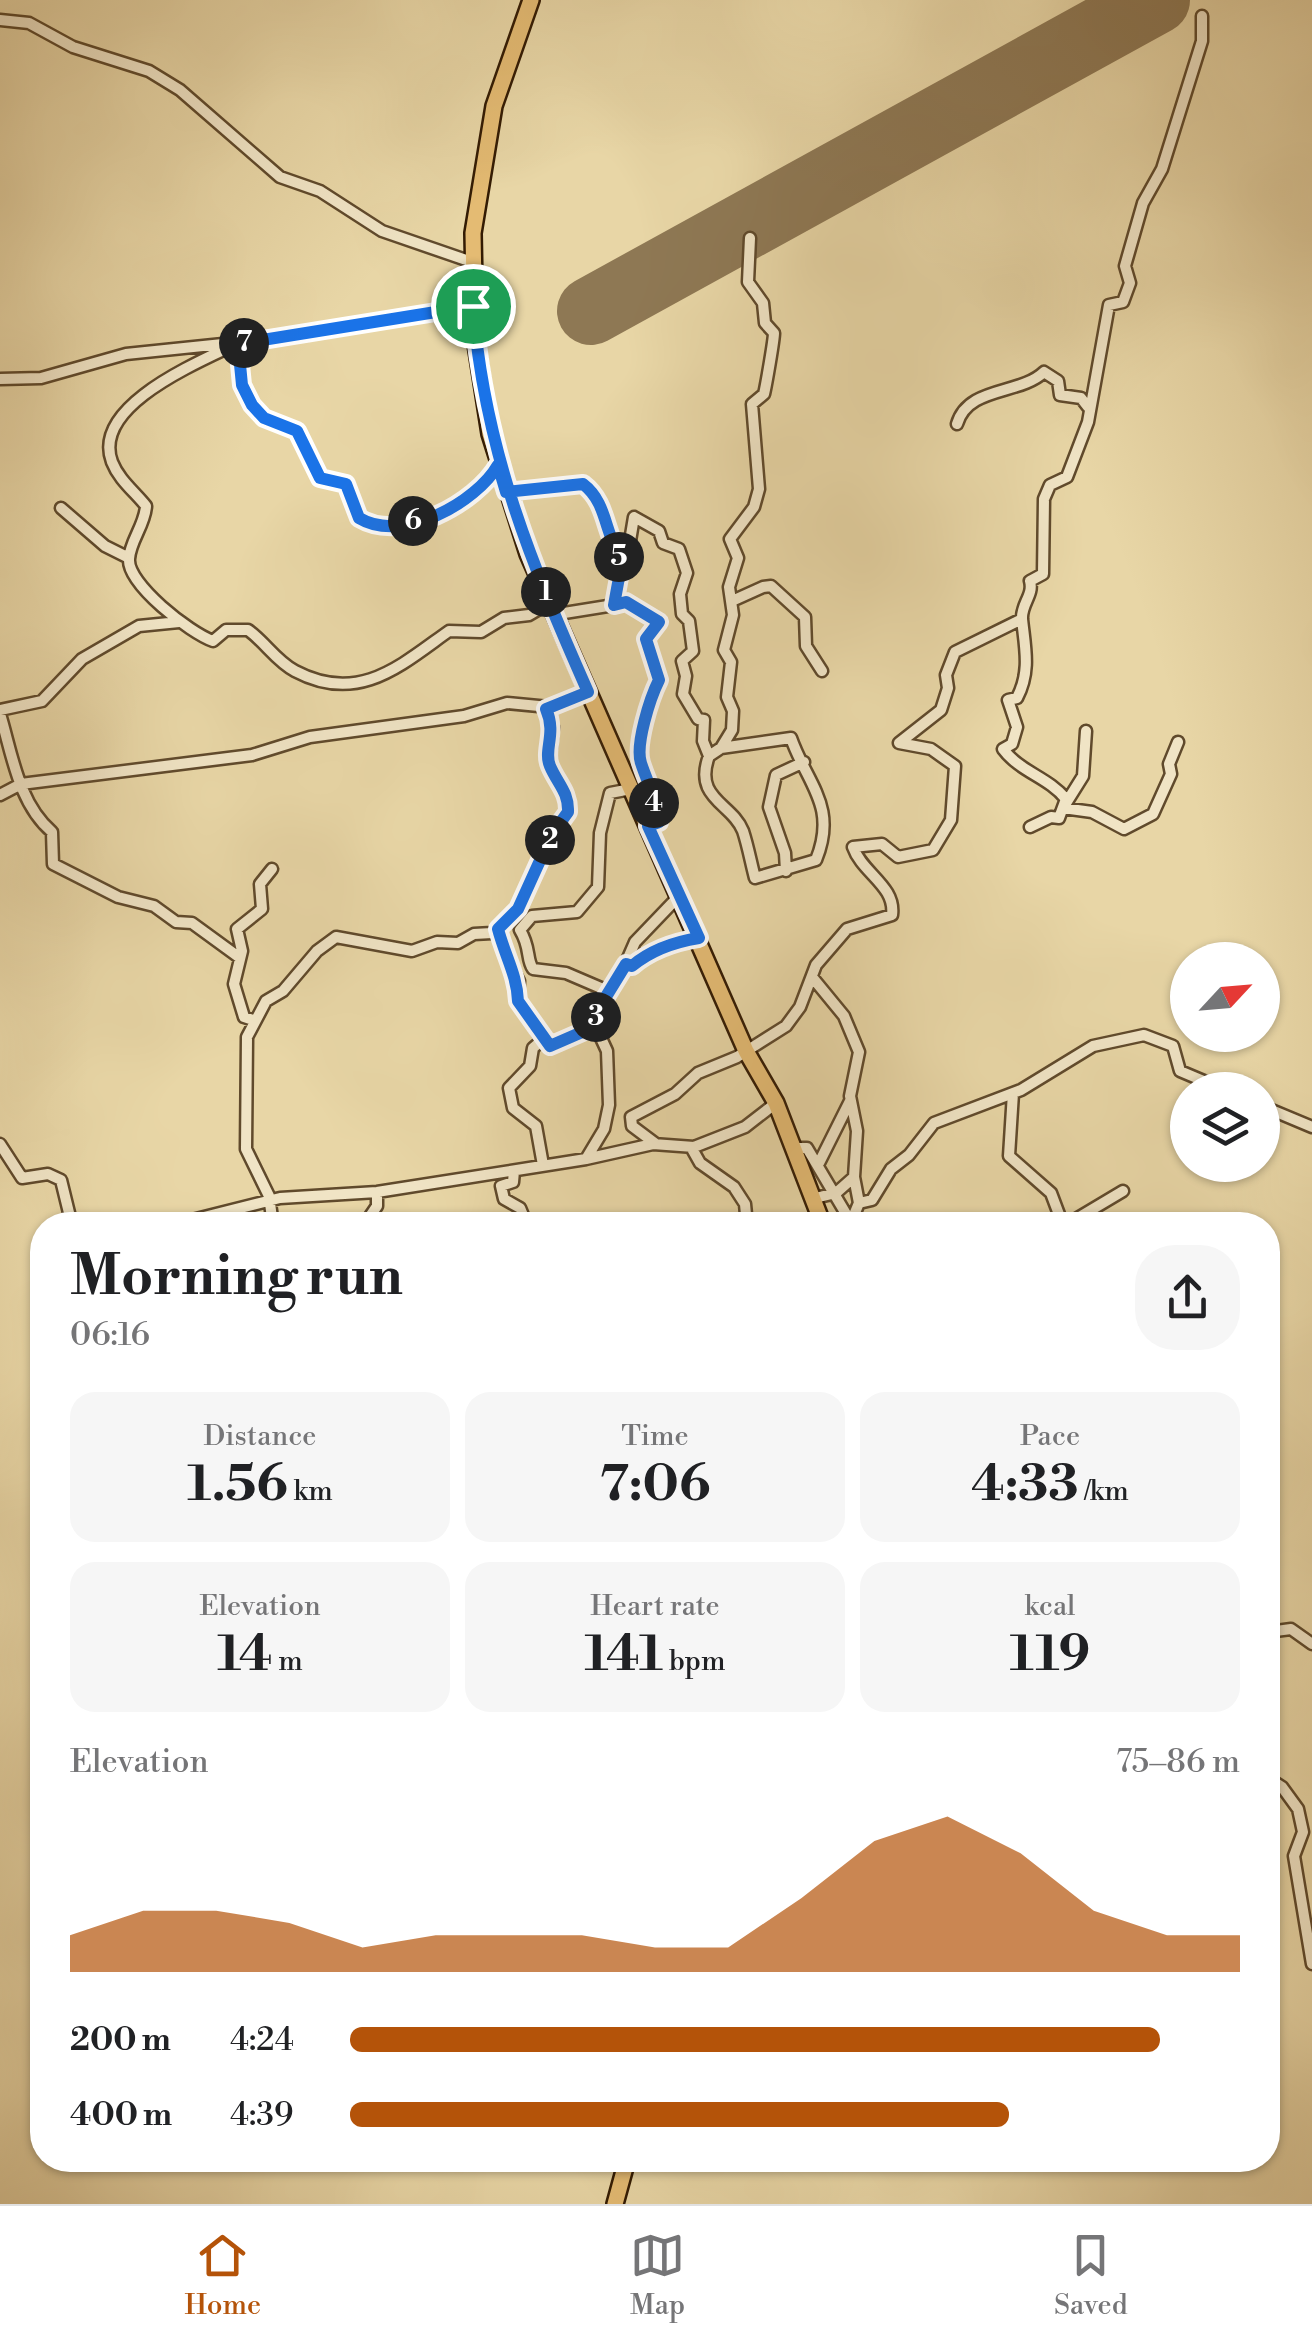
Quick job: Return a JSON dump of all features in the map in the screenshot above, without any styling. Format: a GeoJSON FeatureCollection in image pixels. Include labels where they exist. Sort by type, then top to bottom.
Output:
{"type":"FeatureCollection","features":[{"type":"Feature","properties":{"kind":"main road"},"geometry":{"type":"LineString","coordinates":[[531,0],[487,133],[472,262],[479,371],[498,465],[588,692],[680,894],[746,1052],[776,1103],[795,1148],[816,1170],[815,1198],[819,1212]]}},
{"type":"Feature","properties":{"kind":"main road"},"geometry":{"type":"LineString","coordinates":[[615,2204],[624,2172]]}},
{"type":"Feature","properties":{"kind":"street"},"geometry":{"type":"LineString","coordinates":[[1030,827],[1050,816],[1059,818],[1066,799],[1053,784],[1015,764],[1003,749],[1012,744],[1016,727],[1008,700],[1017,698],[1025,682],[1027,635],[1022,620],[1030,580],[1043,574],[1044,500],[1050,486],[1067,477],[1088,422],[1109,305],[1123,302],[1130,283],[1125,266],[1143,203],[1162,169],[1202,41],[1202,16]]}},
{"type":"Feature","properties":{"kind":"street"},"geometry":{"type":"LineString","coordinates":[[0,20],[30,23],[73,47],[148,71],[180,90],[280,178],[320,191],[382,230],[472,262]]}},
{"type":"Feature","properties":{"kind":"street"},"geometry":{"type":"LineString","coordinates":[[709,756],[721,748],[731,733],[734,716],[727,697],[731,662],[724,650],[732,622],[728,587],[738,558],[730,539],[750,514],[759,489],[752,404],[764,394],[767,360],[774,342],[774,333],[765,323],[763,303],[748,282],[750,238]]}},
{"type":"Feature","properties":{"kind":"street"},"geometry":{"type":"LineString","coordinates":[[0,379],[53,376],[126,354],[238,344],[473,306]]}},
{"type":"Feature","properties":{"kind":"street"},"geometry":{"type":"LineString","coordinates":[[238,344],[242,385],[252,405],[264,418],[297,431],[320,478],[349,487],[362,520],[398,524],[454,507],[482,488],[498,465]]}},
{"type":"Feature","properties":{"kind":"street"},"geometry":{"type":"LineString","coordinates":[[238,344],[139,398],[115,420],[110,443],[113,464],[146,506],[129,558],[135,578],[179,622],[213,640],[226,630],[248,630],[295,671],[362,685],[432,648],[450,631],[481,632],[504,618],[554,608],[626,602],[659,622],[646,639],[659,680],[648,703],[639,759],[659,813],[659,822],[648,826]]}},
{"type":"Feature","properties":{"kind":"street"},"geometry":{"type":"LineString","coordinates":[[957,424],[960,414],[983,396],[1028,383],[1044,372],[1058,381],[1060,395],[1080,398],[1088,407]]}},
{"type":"Feature","properties":{"kind":"street"},"geometry":{"type":"LineString","coordinates":[[506,492],[583,484],[594,492],[606,518],[605,534],[622,561],[614,605]]}},
{"type":"Feature","properties":{"kind":"street"},"geometry":{"type":"LineString","coordinates":[[61,508],[105,546],[129,558]]}},
{"type":"Feature","properties":{"kind":"street"},"geometry":{"type":"LineString","coordinates":[[622,561],[627,559],[634,516],[659,530],[663,543],[678,549],[687,573],[680,594],[682,614],[693,638],[693,651],[682,662],[686,676],[683,694],[698,720],[704,720],[702,740],[709,756],[709,787],[715,803],[741,827],[755,878],[810,866],[823,843],[821,796],[790,738],[721,748]]}},
{"type":"Feature","properties":{"kind":"street"},"geometry":{"type":"LineString","coordinates":[[732,601],[763,587],[779,592],[805,617],[806,646],[822,671]]}},
{"type":"Feature","properties":{"kind":"street"},"geometry":{"type":"LineString","coordinates":[[656,1144],[632,1126],[631,1117],[675,1094],[698,1072],[746,1052],[786,1026],[812,976],[847,929],[892,915],[894,908],[880,878],[858,862],[856,844],[882,844],[898,856],[928,852],[948,827],[955,766],[932,750],[899,742],[941,710],[954,652],[1022,620]]}},
{"type":"Feature","properties":{"kind":"street"},"geometry":{"type":"LineString","coordinates":[[179,622],[139,626],[85,656],[78,667],[60,677],[42,701],[0,712],[3,738],[38,820],[52,832],[54,865],[118,898],[154,906],[176,922],[202,928],[240,958]]}},
{"type":"Feature","properties":{"kind":"street"},"geometry":{"type":"LineString","coordinates":[[0,796],[22,784],[252,755],[310,737],[464,716],[507,703],[549,706],[588,692]]}},
{"type":"Feature","properties":{"kind":"street"},"geometry":{"type":"LineString","coordinates":[[270,1212],[246,1149],[245,1048],[253,1020],[317,951],[336,937],[409,951],[498,929],[518,909],[552,834],[568,812],[564,790],[549,764],[553,727],[546,709],[549,706]]}},
{"type":"Feature","properties":{"kind":"street"},"geometry":{"type":"LineString","coordinates":[[1063,808],[1082,776],[1086,731]]}},
{"type":"Feature","properties":{"kind":"street"},"geometry":{"type":"LineString","coordinates":[[1063,808],[1092,812],[1124,829],[1143,822],[1153,814],[1171,774],[1169,764],[1178,742]]}},
{"type":"Feature","properties":{"kind":"street"},"geometry":{"type":"LineString","coordinates":[[786,871],[785,853],[770,808],[771,789],[776,775],[804,762]]}},
{"type":"Feature","properties":{"kind":"street"},"geometry":{"type":"LineString","coordinates":[[596,1026],[550,1046],[544,1041],[518,1001],[531,946],[521,928],[532,916],[577,912],[598,888],[600,833],[610,793],[631,788]]}},
{"type":"Feature","properties":{"kind":"street"},"geometry":{"type":"LineString","coordinates":[[253,1020],[244,1017],[235,989],[240,958],[237,929],[262,908],[260,884],[272,869]]}},
{"type":"Feature","properties":{"kind":"street"},"geometry":{"type":"LineString","coordinates":[[586,1160],[604,1129],[609,1105],[607,1051],[596,1026],[596,1013],[635,942],[680,894]]}},
{"type":"Feature","properties":{"kind":"street"},"geometry":{"type":"LineString","coordinates":[[498,929],[506,959],[520,981]]}},
{"type":"Feature","properties":{"kind":"street"},"geometry":{"type":"LineString","coordinates":[[626,964],[632,966],[641,957],[699,938]]}},
{"type":"Feature","properties":{"kind":"street"},"geometry":{"type":"LineString","coordinates":[[528,962],[533,970],[566,973],[608,991]]}},
{"type":"Feature","properties":{"kind":"street"},"geometry":{"type":"LineString","coordinates":[[812,976],[844,1016],[859,1052],[850,1109],[816,1170],[836,1193],[845,1212]]}},
{"type":"Feature","properties":{"kind":"street"},"geometry":{"type":"LineString","coordinates":[[859,1203],[872,1200],[891,1170],[910,1155],[934,1123],[1013,1093],[1093,1046],[1144,1035],[1173,1046],[1180,1070],[1184,1072]]}},
{"type":"Feature","properties":{"kind":"street"},"geometry":{"type":"LineString","coordinates":[[543,1165],[536,1126],[513,1108],[508,1094],[530,1066],[533,1048],[544,1041]]}},
{"type":"Feature","properties":{"kind":"street"},"geometry":{"type":"LineString","coordinates":[[1013,1093],[1009,1156],[1050,1192],[1059,1212]]}},
{"type":"Feature","properties":{"kind":"street"},"geometry":{"type":"LineString","coordinates":[[850,1096],[858,1131],[854,1177],[859,1203],[856,1212]]}},
{"type":"Feature","properties":{"kind":"street"},"geometry":{"type":"LineString","coordinates":[[224,1212],[268,1200],[377,1192],[586,1160],[656,1144],[691,1147],[745,1128],[776,1103]]}},
{"type":"Feature","properties":{"kind":"street"},"geometry":{"type":"LineString","coordinates":[[1280,1114],[1312,1128]]}},
{"type":"Feature","properties":{"kind":"street"},"geometry":{"type":"LineString","coordinates":[[0,1144],[22,1178],[48,1174],[61,1180],[69,1212]]}},
{"type":"Feature","properties":{"kind":"street"},"geometry":{"type":"LineString","coordinates":[[691,1147],[700,1163],[734,1187],[746,1212]]}},
{"type":"Feature","properties":{"kind":"street"},"geometry":{"type":"LineString","coordinates":[[514,1170],[513,1182],[501,1186],[504,1199],[522,1212]]}},
{"type":"Feature","properties":{"kind":"street"},"geometry":{"type":"LineString","coordinates":[[815,1198],[836,1193],[854,1177]]}},
{"type":"Feature","properties":{"kind":"street"},"geometry":{"type":"LineString","coordinates":[[1087,1212],[1123,1191]]}},
{"type":"Feature","properties":{"kind":"street"},"geometry":{"type":"LineString","coordinates":[[373,1212],[378,1204],[377,1192]]}},
{"type":"Feature","properties":{"kind":"street"},"geometry":{"type":"LineString","coordinates":[[1280,1630],[1292,1629],[1312,1644]]}},
{"type":"Feature","properties":{"kind":"street"},"geometry":{"type":"LineString","coordinates":[[1280,1787],[1298,1809],[1303,1832],[1294,1856],[1312,1964]]}},
{"type":"Feature","properties":{"kind":"runway"},"geometry":{"type":"LineString","coordinates":[[591,311],[1156,0]]}},
{"type":"Feature","properties":{"kind":"route"},"geometry":{"type":"LineString","coordinates":[[473,306],[238,344],[238,355],[242,385],[258,413],[297,431],[320,478],[346,484],[352,491],[359,518],[370,524],[410,522],[454,507],[482,488],[498,465],[506,492],[583,484],[594,492],[606,518],[605,534],[622,561],[614,605],[626,602],[659,622],[646,639],[659,680],[648,703],[639,759],[659,813],[659,822],[648,826],[699,938],[680,941],[641,957],[632,966],[626,964],[596,1013],[596,1026],[550,1046],[518,1001],[520,981],[506,959],[498,929],[518,909],[552,834],[568,812],[560,779],[549,764],[553,727],[546,709],[588,692],[558,614],[528,554],[506,492],[484,402],[473,306]]}}]}
